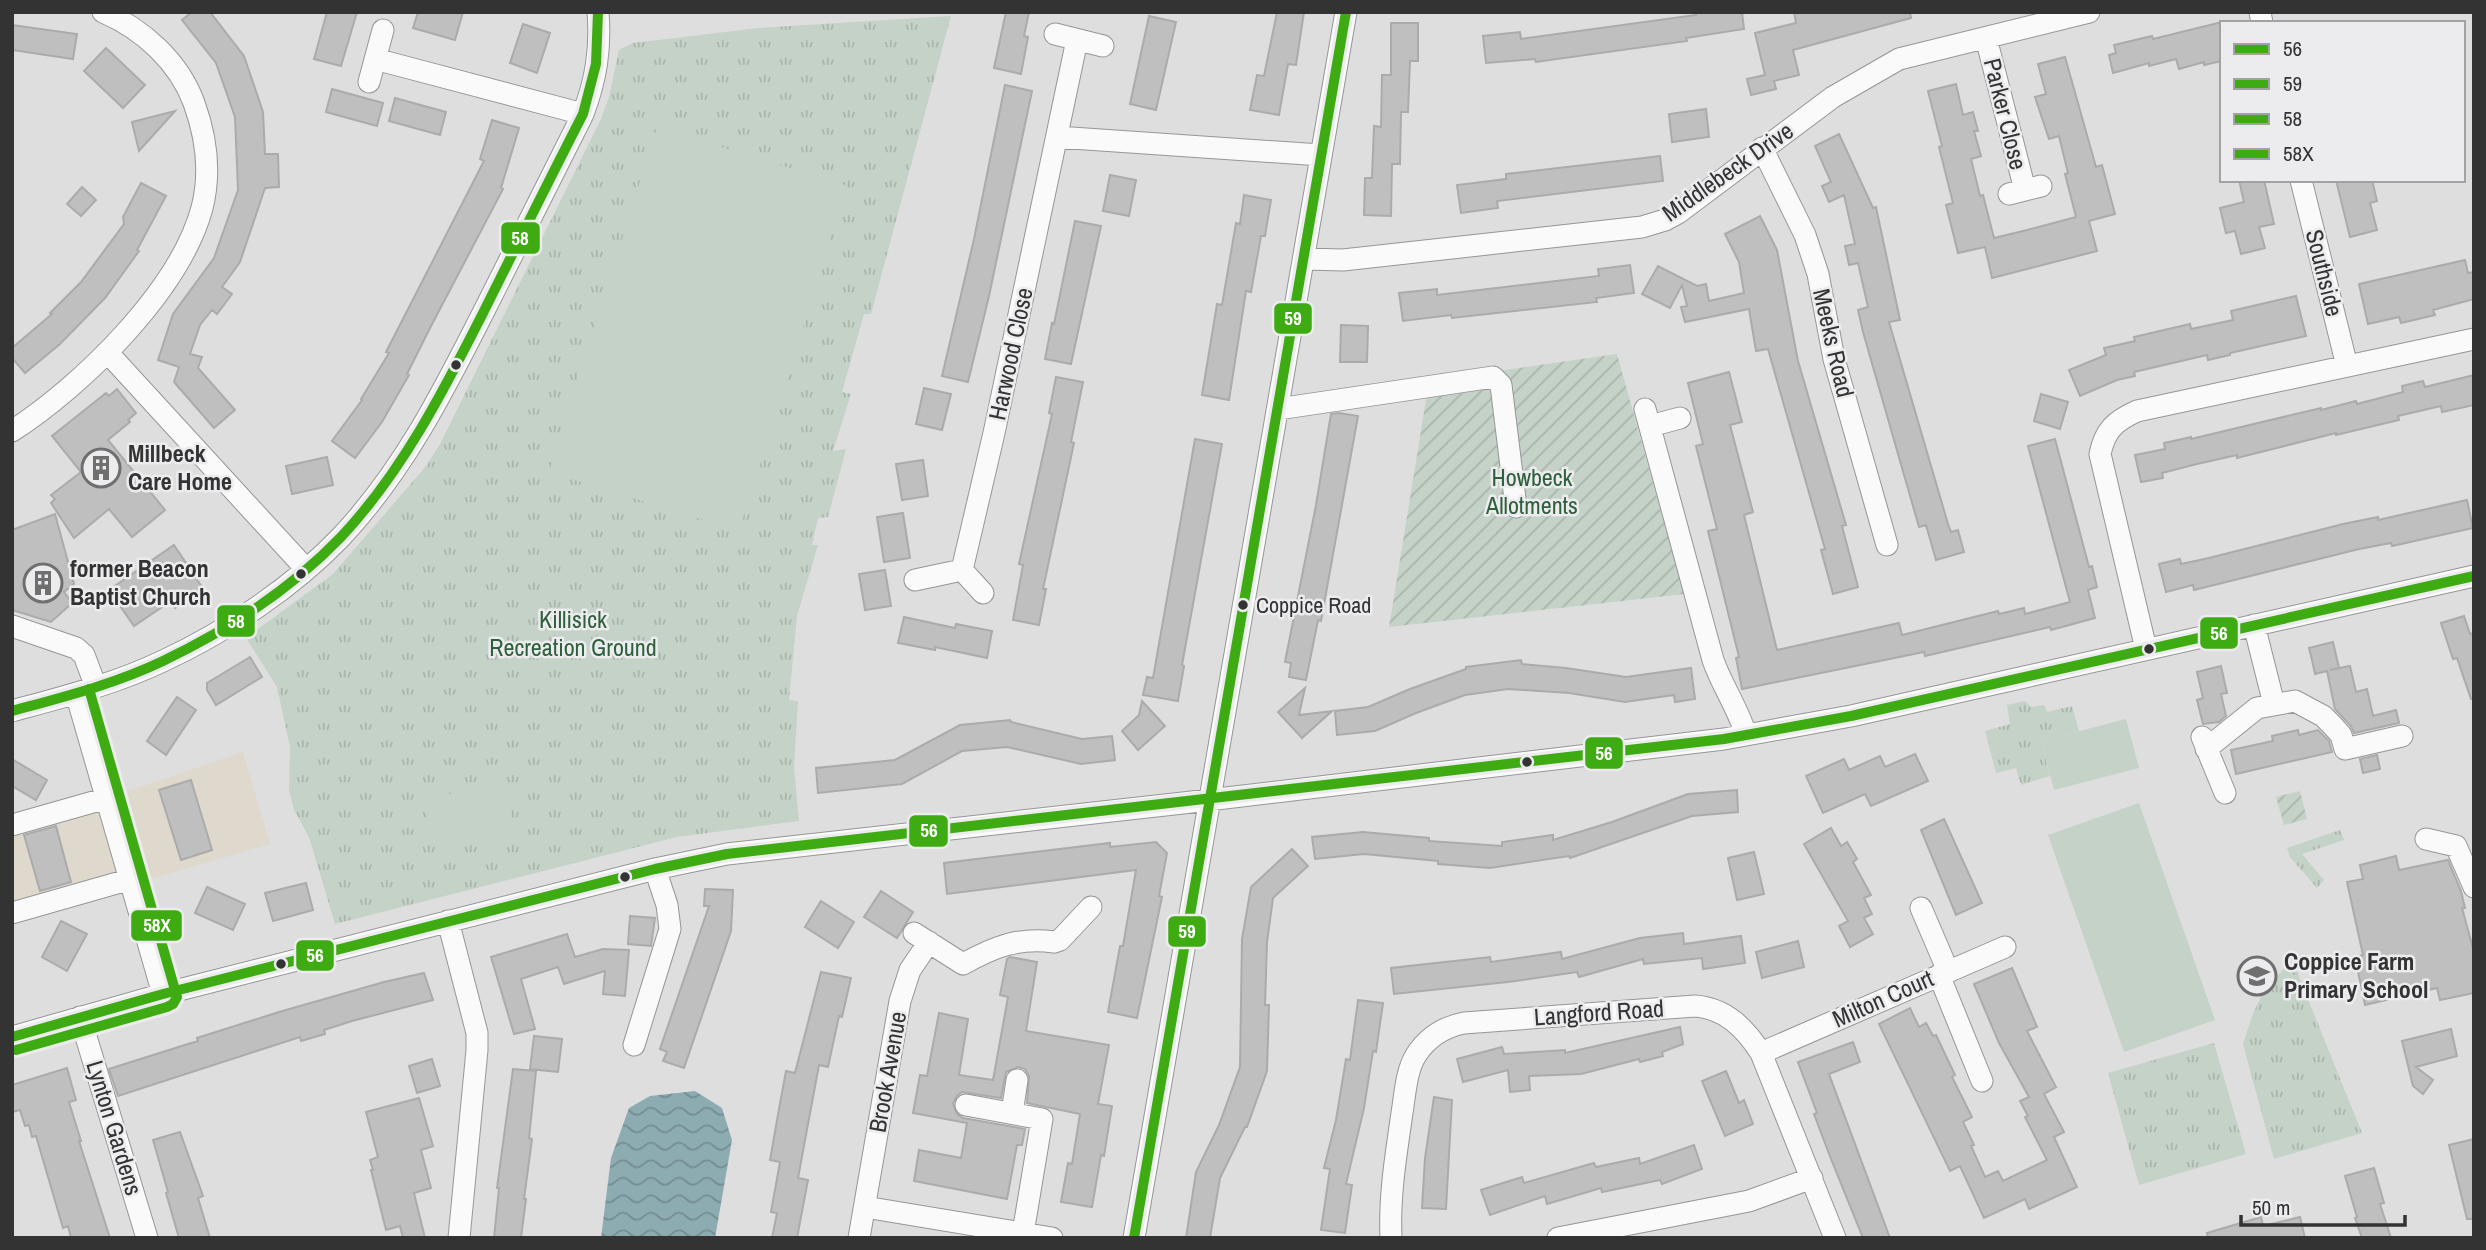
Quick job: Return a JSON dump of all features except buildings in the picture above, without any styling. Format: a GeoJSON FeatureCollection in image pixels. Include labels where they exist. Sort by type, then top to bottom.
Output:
{"type":"FeatureCollection","features":[{"type":"Feature","properties":{"kind":"street"},"geometry":{"type":"LineString","coordinates":[[12,431],[68,391],[108,353],[146,309],[173,270],[202,208],[206,177],[205,151],[200,120],[192,96],[178,71],[160,50],[117,18],[103,12]]}},
{"type":"Feature","properties":{"kind":"street"},"geometry":{"type":"LineString","coordinates":[[12,711],[96,687],[164,661],[221,630],[306,569],[341,537],[377,494],[410,448],[450,378],[583,114],[598,62],[598,12]]}},
{"type":"Feature","properties":{"kind":"street"},"geometry":{"type":"LineString","coordinates":[[1134,1238],[1346,12]]}},
{"type":"Feature","properties":{"kind":"street","name":"Middlebeck Drive"},"geometry":{"type":"LineString","coordinates":[[1304,259],[1343,260],[1643,227],[1678,213],[1833,97],[1899,59],[2089,12]]}},
{"type":"Feature","properties":{"kind":"street"},"geometry":{"type":"LineString","coordinates":[[369,82],[383,30]]}},
{"type":"Feature","properties":{"kind":"street"},"geometry":{"type":"LineString","coordinates":[[1055,34],[1102,46]]}},
{"type":"Feature","properties":{"kind":"street","name":"Parker Close"},"geometry":{"type":"LineString","coordinates":[[1986,38],[2025,190]]}},
{"type":"Feature","properties":{"kind":"street","name":"Harwood Close"},"geometry":{"type":"LineString","coordinates":[[962,570],[994,433],[1077,40]]}},
{"type":"Feature","properties":{"kind":"street"},"geometry":{"type":"LineString","coordinates":[[375,59],[583,114]]}},
{"type":"Feature","properties":{"kind":"street"},"geometry":{"type":"LineString","coordinates":[[1057,137],[1321,155]]}},
{"type":"Feature","properties":{"kind":"street","name":"Meeks Road"},"geometry":{"type":"LineString","coordinates":[[1762,148],[1805,235],[1818,274],[1835,359],[1887,545]]}},
{"type":"Feature","properties":{"kind":"street","name":"Southside"},"geometry":{"type":"LineString","coordinates":[[2301,182],[2347,366]]}},
{"type":"Feature","properties":{"kind":"street"},"geometry":{"type":"LineString","coordinates":[[2146,649],[2100,454],[2104,437],[2122,418],[2137,411],[2474,339]]}},
{"type":"Feature","properties":{"kind":"street"},"geometry":{"type":"LineString","coordinates":[[108,353],[306,569]]}},
{"type":"Feature","properties":{"kind":"street"},"geometry":{"type":"LineString","coordinates":[[1278,409],[1493,377],[1501,385],[1516,507]]}},
{"type":"Feature","properties":{"kind":"street"},"geometry":{"type":"LineString","coordinates":[[1680,418],[1648,418],[1713,660],[1746,735]]}},
{"type":"Feature","properties":{"kind":"street"},"geometry":{"type":"LineString","coordinates":[[915,580],[962,570],[983,593]]}},
{"type":"Feature","properties":{"kind":"street"},"geometry":{"type":"LineString","coordinates":[[12,1037],[163,994],[448,921],[655,869],[727,854],[1679,746],[1851,716],[2474,576]]}},
{"type":"Feature","properties":{"kind":"street"},"geometry":{"type":"LineString","coordinates":[[2254,625],[2275,704]]}},
{"type":"Feature","properties":{"kind":"street"},"geometry":{"type":"LineString","coordinates":[[12,626],[76,648],[84,655],[96,687]]}},
{"type":"Feature","properties":{"kind":"street"},"geometry":{"type":"LineString","coordinates":[[76,693],[163,994]]}},
{"type":"Feature","properties":{"kind":"street"},"geometry":{"type":"LineString","coordinates":[[2225,793],[2204,742],[2275,704],[2323,716],[2340,735],[2344,749],[2402,736]]}},
{"type":"Feature","properties":{"kind":"street"},"geometry":{"type":"LineString","coordinates":[[12,825],[107,798]]}},
{"type":"Feature","properties":{"kind":"street"},"geometry":{"type":"LineString","coordinates":[[2426,838],[2456,846],[2474,887]]}},
{"type":"Feature","properties":{"kind":"street"},"geometry":{"type":"LineString","coordinates":[[634,1045],[670,929],[667,905],[655,869]]}},
{"type":"Feature","properties":{"kind":"street"},"geometry":{"type":"LineString","coordinates":[[12,914],[131,879]]}},
{"type":"Feature","properties":{"kind":"street","name":"Brook Avenue"},"geometry":{"type":"LineString","coordinates":[[859,1238],[900,1001],[922,938],[963,964],[993,948],[1019,942],[1059,940],[1091,907]]}},
{"type":"Feature","properties":{"kind":"street"},"geometry":{"type":"LineString","coordinates":[[1921,908],[1982,1081]]}},
{"type":"Feature","properties":{"kind":"street"},"geometry":{"type":"LineString","coordinates":[[448,921],[477,1033],[459,1238]]}},
{"type":"Feature","properties":{"kind":"street","name":"Milton Court"},"geometry":{"type":"LineString","coordinates":[[1761,1053],[2006,947]]}},
{"type":"Feature","properties":{"kind":"street","name":"Langford Road"},"geometry":{"type":"LineString","coordinates":[[1391,1238],[1392,1188],[1410,1070],[1422,1047],[1445,1028],[1464,1023],[1707,1007],[1741,1026],[1761,1053],[1835,1238]]}},
{"type":"Feature","properties":{"kind":"street","name":"Lynton Gardens"},"geometry":{"type":"LineString","coordinates":[[80,1017],[147,1238]]}},
{"type":"Feature","properties":{"kind":"street"},"geometry":{"type":"LineString","coordinates":[[1012,1114],[1017,1080]]}},
{"type":"Feature","properties":{"kind":"street"},"geometry":{"type":"LineString","coordinates":[[966,1105],[1042,1119],[1009,1234]]}},
{"type":"Feature","properties":{"kind":"street"},"geometry":{"type":"LineString","coordinates":[[1558,1238],[1749,1201],[1812,1178]]}},
{"type":"Feature","properties":{"kind":"street"},"geometry":{"type":"LineString","coordinates":[[865,1207],[1009,1234],[1052,1238]]}},
{"type":"Feature","properties":{"kind":"shaded area"},"geometry":{"type":"Polygon","coordinates":[[[243,752],[270,844],[12,920],[12,820],[134,789],[243,752]]]}},
{"type":"Feature","properties":{"kind":"green space","name":"Killisick Recreation Ground"},"geometry":{"type":"Polygon","coordinates":[[[951,16],[871,314],[864,314],[842,392],[851,394],[833,451],[846,449],[828,517],[818,518],[812,545],[818,545],[797,616],[789,700],[798,701],[794,767],[799,821],[677,837],[335,924],[309,837],[294,810],[289,790],[290,747],[277,687],[246,638],[333,574],[427,465],[440,444],[601,119],[609,97],[619,50],[633,43],[759,28],[951,16]]]}},
{"type":"Feature","properties":{"kind":"green space"},"geometry":{"type":"Polygon","coordinates":[[[657,127],[847,186],[739,531],[549,472],[657,127]]]}},
{"type":"Feature","properties":{"kind":"green space","name":"Howbeck Allotments"},"geometry":{"type":"Polygon","coordinates":[[[1617,354],[1684,594],[1389,627],[1427,394],[1304,399],[1617,354]]]}},
{"type":"Feature","properties":{"kind":"green space"},"geometry":{"type":"Polygon","coordinates":[[[2025,701],[2031,707],[2044,705],[2047,712],[2072,706],[2079,731],[2041,741],[2050,776],[2021,785],[2016,768],[1996,773],[1985,731],[2010,724],[2007,705],[2025,701]]]}},
{"type":"Feature","properties":{"kind":"green space"},"geometry":{"type":"Polygon","coordinates":[[[2126,719],[2139,768],[2054,790],[2041,741],[2126,719]]]}},
{"type":"Feature","properties":{"kind":"green space"},"geometry":{"type":"Polygon","coordinates":[[[509,791],[511,840],[429,844],[427,795],[509,791]]]}},
{"type":"Feature","properties":{"kind":"green space"},"geometry":{"type":"Polygon","coordinates":[[[2300,791],[2307,819],[2284,825],[2276,797],[2300,791]]]}},
{"type":"Feature","properties":{"kind":"green space"},"geometry":{"type":"Polygon","coordinates":[[[2139,803],[2215,1020],[2124,1052],[2048,835],[2139,803]]]}},
{"type":"Feature","properties":{"kind":"green space"},"geometry":{"type":"Polygon","coordinates":[[[2340,830],[2344,840],[2302,854],[2324,880],[2317,888],[2290,857],[2287,848],[2340,830]]]}},
{"type":"Feature","properties":{"kind":"green space"},"geometry":{"type":"Polygon","coordinates":[[[2286,967],[2295,967],[2362,1133],[2274,1159],[2243,1044],[2265,988],[2286,967]]]}},
{"type":"Feature","properties":{"kind":"green space"},"geometry":{"type":"Polygon","coordinates":[[[2214,1043],[2246,1154],[2139,1185],[2108,1073],[2214,1043]]]}},
{"type":"Feature","properties":{"kind":"water"},"geometry":{"type":"Polygon","coordinates":[[[695,1091],[722,1108],[732,1140],[715,1238],[601,1238],[611,1158],[629,1108],[650,1096],[695,1091]]]}},
{"type":"Feature","properties":{"kind":"transit line","name":"58"},"geometry":{"type":"LineString","coordinates":[[12,711],[126,677],[211,636],[258,607],[301,574],[322,556],[363,512],[402,458],[437,401],[583,114],[596,64],[598,12]]}},
{"type":"Feature","properties":{"kind":"transit line","name":"59"},"geometry":{"type":"LineString","coordinates":[[1134,1238],[1346,12]]}},
{"type":"Feature","properties":{"kind":"transit line","name":"56"},"geometry":{"type":"LineString","coordinates":[[12,1037],[163,994],[655,869],[727,854],[1724,739],[1851,716],[2474,576]]}},
{"type":"Feature","properties":{"kind":"transit line","name":"58X"},"geometry":{"type":"LineString","coordinates":[[16,1050],[167,1007],[173,1004],[177,997],[89,689]]}},
{"type":"Feature","properties":{"kind":"place","name":"Millbeck Care Home"},"geometry":{"type":"Point","coordinates":[101,468]}},
{"type":"Feature","properties":{"kind":"place","name":"former Beacon Baptist Church"},"geometry":{"type":"Point","coordinates":[43,583]}},
{"type":"Feature","properties":{"kind":"place","name":"Coppice Road"},"geometry":{"type":"Point","coordinates":[1243,605]}},
{"type":"Feature","properties":{"kind":"place","name":"Coppice Farm Primary School"},"geometry":{"type":"Point","coordinates":[2257,976]}}]}
